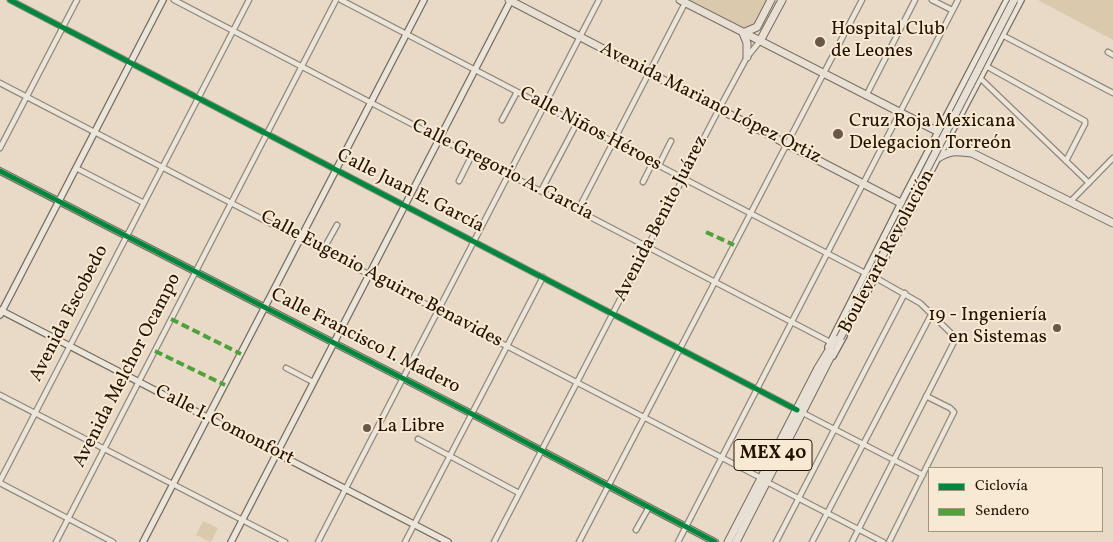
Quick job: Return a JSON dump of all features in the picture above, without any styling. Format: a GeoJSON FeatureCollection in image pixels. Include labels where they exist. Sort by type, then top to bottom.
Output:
{"type":"FeatureCollection","features":[{"type":"Feature","properties":{"kind":"main road","name":"Avenida Mariano López Ortiz"},"geometry":{"type":"LineString","coordinates":[[510,0],[912,209]]}},
{"type":"Feature","properties":{"kind":"main road"},"geometry":{"type":"LineString","coordinates":[[743,33],[757,27],[771,0]]}},
{"type":"Feature","properties":{"kind":"main road","name":"Avenida Benito Juárez"},"geometry":{"type":"LineString","coordinates":[[760,41],[782,0]]}},
{"type":"Feature","properties":{"kind":"main road","name":"Boulevard Revolución"},"geometry":{"type":"LineString","coordinates":[[800,411],[1009,0]]}},
{"type":"Feature","properties":{"kind":"main road","name":"Boulevard Revolución"},"geometry":{"type":"LineString","coordinates":[[838,337],[1014,0]]}},
{"type":"Feature","properties":{"kind":"main road"},"geometry":{"type":"LineString","coordinates":[[682,1],[968,147],[972,153]]}},
{"type":"Feature","properties":{"kind":"main road"},"geometry":{"type":"LineString","coordinates":[[743,33],[748,46],[747,57]]}},
{"type":"Feature","properties":{"kind":"main road"},"geometry":{"type":"LineString","coordinates":[[938,158],[956,150],[972,153],[1050,188],[1070,202],[1113,224]]}},
{"type":"Feature","properties":{"kind":"main road","name":"MEX 40"},"geometry":{"type":"LineString","coordinates":[[728,542],[764,480],[800,411]]}},
{"type":"Feature","properties":{"kind":"main road","name":"MEX 40"},"geometry":{"type":"LineString","coordinates":[[736,542],[764,480]]}},
{"type":"Feature","properties":{"kind":"street","name":"Calle Juan E. García"},"geometry":{"type":"LineString","coordinates":[[10,0],[922,475]]}},
{"type":"Feature","properties":{"kind":"street"},"geometry":{"type":"LineString","coordinates":[[0,148],[77,0]]}},
{"type":"Feature","properties":{"kind":"street"},"geometry":{"type":"LineString","coordinates":[[1,312],[163,0]]}},
{"type":"Feature","properties":{"kind":"street","name":"Calle Gregorio A. García"},"geometry":{"type":"LineString","coordinates":[[174,0],[830,342]]}},
{"type":"Feature","properties":{"kind":"street","name":"Avenida Escobedo"},"geometry":{"type":"LineString","coordinates":[[0,482],[249,0]]}},
{"type":"Feature","properties":{"kind":"street","name":"Avenida Melchor Ocampo"},"geometry":{"type":"LineString","coordinates":[[56,542],[336,0]]}},
{"type":"Feature","properties":{"kind":"street","name":"Calle Niños Héroes"},"geometry":{"type":"LineString","coordinates":[[341,0],[865,273]]}},
{"type":"Feature","properties":{"kind":"street"},"geometry":{"type":"LineString","coordinates":[[144,542],[424,0]]}},
{"type":"Feature","properties":{"kind":"street"},"geometry":{"type":"LineString","coordinates":[[231,542],[510,0]]}},
{"type":"Feature","properties":{"kind":"street"},"geometry":{"type":"LineString","coordinates":[[318,542],[599,0]]}},
{"type":"Feature","properties":{"kind":"street"},"geometry":{"type":"LineString","coordinates":[[579,542],[862,0]]}},
{"type":"Feature","properties":{"kind":"street"},"geometry":{"type":"LineString","coordinates":[[866,96],[916,0]]}},
{"type":"Feature","properties":{"kind":"street"},"geometry":{"type":"LineString","coordinates":[[932,0],[952,10]]}},
{"type":"Feature","properties":{"kind":"street"},"geometry":{"type":"LineString","coordinates":[[678,542],[958,0]]}},
{"type":"Feature","properties":{"kind":"street","name":"MEX 40"},"geometry":{"type":"LineString","coordinates":[[822,370],[830,342],[957,95],[1009,0]]}},
{"type":"Feature","properties":{"kind":"street","name":"Boulevard Revolución"},"geometry":{"type":"LineString","coordinates":[[822,370],[876,278],[1021,0]]}},
{"type":"Feature","properties":{"kind":"street"},"geometry":{"type":"LineString","coordinates":[[578,210],[649,72],[682,1]]}},
{"type":"Feature","properties":{"kind":"street"},"geometry":{"type":"LineString","coordinates":[[1002,35],[1113,93]]}},
{"type":"Feature","properties":{"kind":"street","name":"Avenida Benito Juárez"},"geometry":{"type":"LineString","coordinates":[[494,542],[719,109],[747,57],[760,41]]}},
{"type":"Feature","properties":{"kind":"street"},"geometry":{"type":"LineString","coordinates":[[986,66],[1085,121],[1066,161]]}},
{"type":"Feature","properties":{"kind":"street"},"geometry":{"type":"LineString","coordinates":[[980,78],[1089,183]]}},
{"type":"Feature","properties":{"kind":"street","name":"Calle Eugenio Aguirre Benavides"},"geometry":{"type":"LineString","coordinates":[[0,83],[883,542]]}},
{"type":"Feature","properties":{"kind":"street"},"geometry":{"type":"LineString","coordinates":[[502,120],[517,92]]}},
{"type":"Feature","properties":{"kind":"street"},"geometry":{"type":"LineString","coordinates":[[957,95],[961,99],[968,100]]}},
{"type":"Feature","properties":{"kind":"street"},"geometry":{"type":"LineString","coordinates":[[541,191],[577,123]]}},
{"type":"Feature","properties":{"kind":"street"},"geometry":{"type":"LineString","coordinates":[[658,165],[671,141]]}},
{"type":"Feature","properties":{"kind":"street"},"geometry":{"type":"LineString","coordinates":[[459,181],[472,155]]}},
{"type":"Feature","properties":{"kind":"street"},"geometry":{"type":"LineString","coordinates":[[1070,202],[1113,158]]}},
{"type":"Feature","properties":{"kind":"street"},"geometry":{"type":"LineString","coordinates":[[643,182],[653,162]]}},
{"type":"Feature","properties":{"kind":"street"},"geometry":{"type":"LineString","coordinates":[[76,168],[144,203]]}},
{"type":"Feature","properties":{"kind":"street","name":"Calle Francisco I. Madero"},"geometry":{"type":"LineString","coordinates":[[0,171],[472,414],[715,542]]}},
{"type":"Feature","properties":{"kind":"street"},"geometry":{"type":"LineString","coordinates":[[323,250],[337,225]]}},
{"type":"Feature","properties":{"kind":"street"},"geometry":{"type":"LineString","coordinates":[[404,542],[543,277]]}},
{"type":"Feature","properties":{"kind":"street"},"geometry":{"type":"LineString","coordinates":[[852,542],[956,338],[920,303],[876,278]]}},
{"type":"Feature","properties":{"kind":"street"},"geometry":{"type":"LineString","coordinates":[[776,542],[905,293]]}},
{"type":"Feature","properties":{"kind":"street","name":"Calle I. Comonfort"},"geometry":{"type":"LineString","coordinates":[[1,312],[448,542]]}},
{"type":"Feature","properties":{"kind":"street"},"geometry":{"type":"LineString","coordinates":[[812,542],[932,313]]}},
{"type":"Feature","properties":{"kind":"street"},"geometry":{"type":"LineString","coordinates":[[286,368],[313,382]]}},
{"type":"Feature","properties":{"kind":"street"},"geometry":{"type":"LineString","coordinates":[[0,395],[285,542]]}},
{"type":"Feature","properties":{"kind":"street"},"geometry":{"type":"LineString","coordinates":[[889,542],[954,412],[926,396]]}},
{"type":"Feature","properties":{"kind":"street"},"geometry":{"type":"LineString","coordinates":[[418,439],[520,493]]}},
{"type":"Feature","properties":{"kind":"street"},"geometry":{"type":"LineString","coordinates":[[0,482],[113,542]]}},
{"type":"Feature","properties":{"kind":"street"},"geometry":{"type":"LineString","coordinates":[[636,530],[649,507]]}},
{"type":"Feature","properties":{"kind":"shaded area"},"geometry":{"type":"Polygon","coordinates":[[[683,0],[769,0],[750,31],[745,28],[741,30],[683,0]]]}},
{"type":"Feature","properties":{"kind":"shaded area"},"geometry":{"type":"Polygon","coordinates":[[[1038,0],[1113,0],[1113,40],[1038,0]]]}},
{"type":"Feature","properties":{"kind":"shaded area"},"geometry":{"type":"Polygon","coordinates":[[[203,521],[218,528],[211,542],[196,535],[203,521]]]}},
{"type":"Feature","properties":{"kind":"marked path"},"geometry":{"type":"LineString","coordinates":[[706,232],[734,245]]}},
{"type":"Feature","properties":{"kind":"marked path"},"geometry":{"type":"LineString","coordinates":[[171,319],[241,354]]}},
{"type":"Feature","properties":{"kind":"marked path"},"geometry":{"type":"LineString","coordinates":[[155,351],[225,385]]}},
{"type":"Feature","properties":{"kind":"cycle path"},"geometry":{"type":"LineString","coordinates":[[10,0],[797,410]]}},
{"type":"Feature","properties":{"kind":"cycle path"},"geometry":{"type":"LineString","coordinates":[[0,171],[472,414],[715,542]]}},
{"type":"Feature","properties":{"kind":"place","name":"Hospital Club de Leones"},"geometry":{"type":"Point","coordinates":[820,42]}},
{"type":"Feature","properties":{"kind":"place","name":"Cruz Roja Mexicana Delegacion Torreón"},"geometry":{"type":"Point","coordinates":[838,134]}},
{"type":"Feature","properties":{"kind":"place","name":"19 - Ingeniería en Sistemas"},"geometry":{"type":"Point","coordinates":[1057,328]}},
{"type":"Feature","properties":{"kind":"place","name":"La Libre"},"geometry":{"type":"Point","coordinates":[367,428]}}]}
